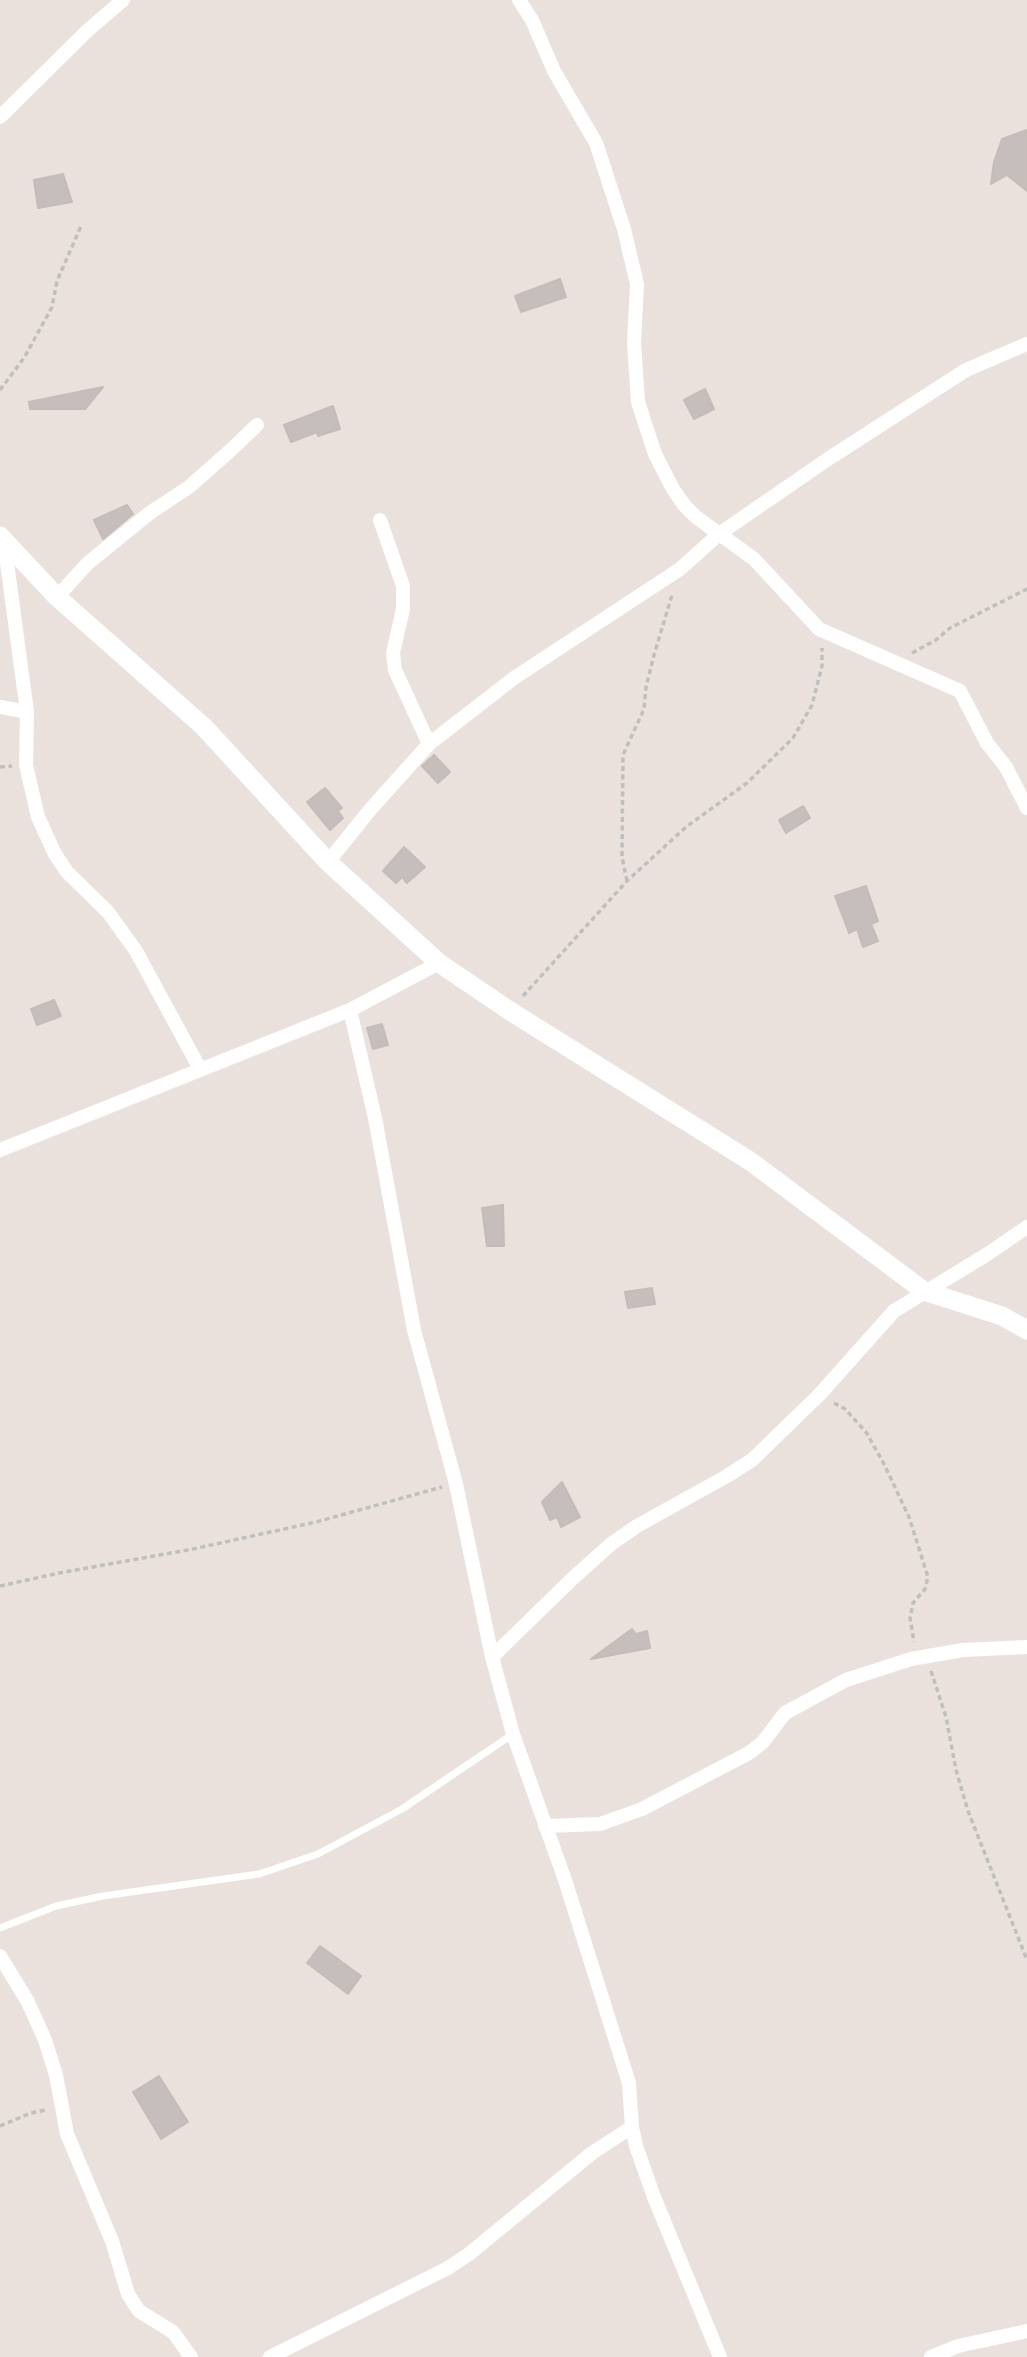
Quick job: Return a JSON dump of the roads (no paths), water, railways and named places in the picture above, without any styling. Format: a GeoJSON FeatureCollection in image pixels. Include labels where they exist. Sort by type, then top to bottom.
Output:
{"type":"FeatureCollection","features":[{"type":"Feature","properties":{"kind":"street"},"geometry":{"type":"LineString","coordinates":[[0,117],[87,31],[123,0]]}},
{"type":"Feature","properties":{"kind":"street"},"geometry":{"type":"LineString","coordinates":[[519,0],[532,20],[554,71],[596,143],[624,229],[637,284],[634,343],[638,402],[654,454],[684,505],[754,559],[823,632],[960,691],[987,743],[1006,767],[1027,808]]}},
{"type":"Feature","properties":{"kind":"street"},"geometry":{"type":"LineString","coordinates":[[328,862],[429,744],[514,678],[680,569],[719,534],[828,459],[966,370],[1027,344]]}},
{"type":"Feature","properties":{"kind":"street"},"geometry":{"type":"LineString","coordinates":[[57,597],[88,563],[151,512],[189,487],[257,425]]}},
{"type":"Feature","properties":{"kind":"street"},"geometry":{"type":"LineString","coordinates":[[380,520],[403,586],[403,609],[393,653],[395,670],[429,744]]}},
{"type":"Feature","properties":{"kind":"street"},"geometry":{"type":"LineString","coordinates":[[2,538],[57,597],[204,727],[328,862],[439,962],[510,1011],[750,1161],[924,1291],[1027,1324]]}},
{"type":"Feature","properties":{"kind":"street"},"geometry":{"type":"LineString","coordinates":[[2,538],[27,712],[26,765],[38,817],[55,854],[67,872],[108,912],[136,951],[200,1069]]}},
{"type":"Feature","properties":{"kind":"street"},"geometry":{"type":"LineString","coordinates":[[0,708],[27,712]]}},
{"type":"Feature","properties":{"kind":"street"},"geometry":{"type":"LineString","coordinates":[[0,1150],[350,1010],[439,962]]}},
{"type":"Feature","properties":{"kind":"street"},"geometry":{"type":"LineString","coordinates":[[350,1010],[374,1118],[414,1330],[456,1483],[492,1657],[513,1734],[573,1903],[629,2083],[636,2146],[653,2197],[720,2357]]}},
{"type":"Feature","properties":{"kind":"street"},"geometry":{"type":"LineString","coordinates":[[492,1657],[611,1544],[637,1526],[752,1460],[820,1394],[894,1311],[1027,1227]]}},
{"type":"Feature","properties":{"kind":"street"},"geometry":{"type":"LineString","coordinates":[[1002,1316],[1027,1330]]}},
{"type":"Feature","properties":{"kind":"street"},"geometry":{"type":"LineString","coordinates":[[545,1826],[600,1824],[642,1810],[758,1747],[779,1718],[801,1702],[845,1680],[922,1657],[963,1650],[1027,1647]]}},
{"type":"Feature","properties":{"kind":"street"},"geometry":{"type":"LineString","coordinates":[[0,1956],[28,2002],[45,2040],[54,2067],[67,2134],[134,2305],[173,2333],[191,2357]]}},
{"type":"Feature","properties":{"kind":"street"},"geometry":{"type":"LineString","coordinates":[[270,2357],[469,2255],[592,2153],[632,2127]]}},
{"type":"Feature","properties":{"kind":"street"},"geometry":{"type":"LineString","coordinates":[[931,2357],[958,2346],[1027,2331]]}},
{"type":"Feature","properties":{"kind":"lane"},"geometry":{"type":"LineString","coordinates":[[0,1927],[56,1906],[103,1896],[259,1874],[318,1854],[402,1809],[513,1734]]}}]}
